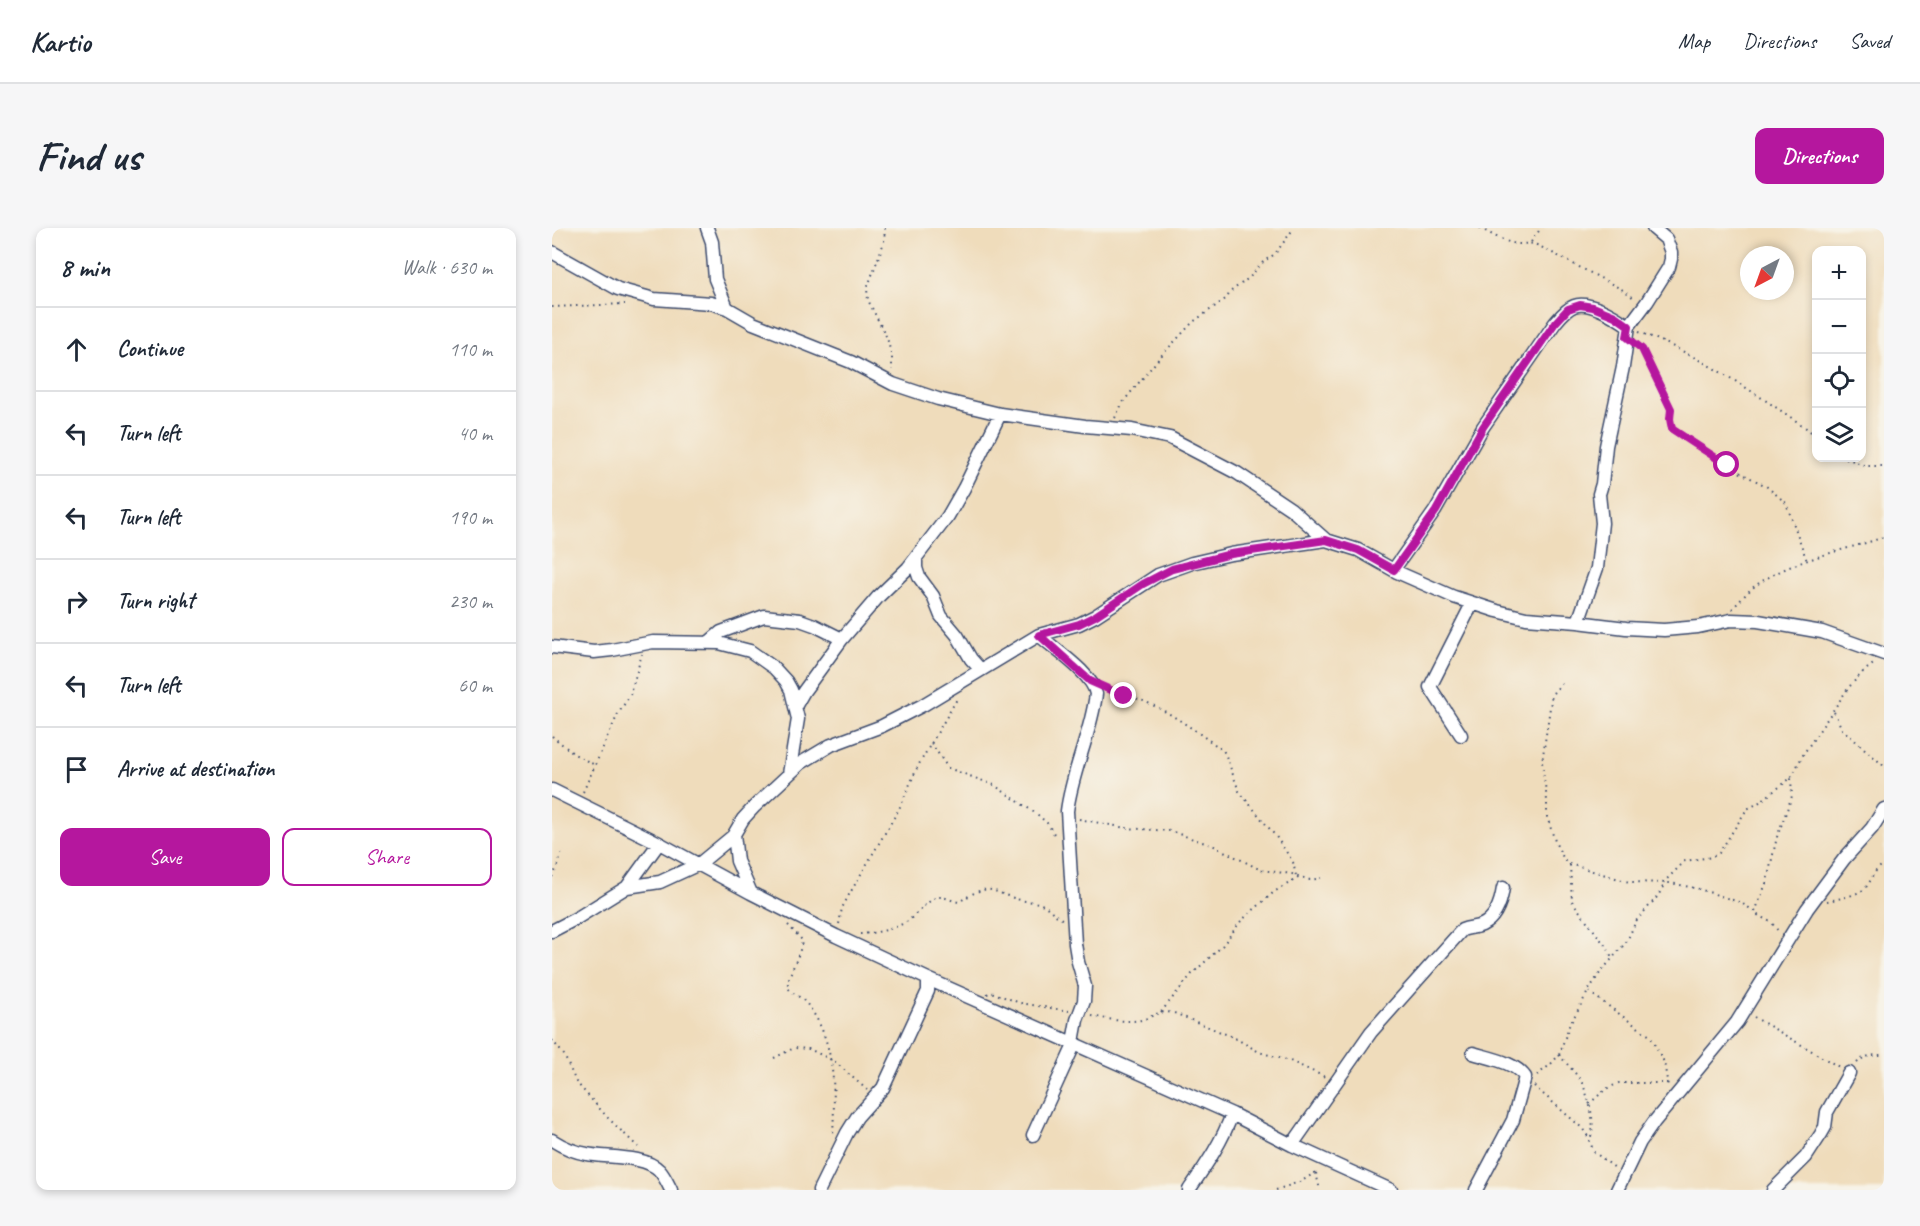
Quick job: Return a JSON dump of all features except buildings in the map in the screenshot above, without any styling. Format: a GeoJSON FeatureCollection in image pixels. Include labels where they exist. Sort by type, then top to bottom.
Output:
{"type":"FeatureCollection","features":[{"type":"Feature","properties":{"kind":"street"},"geometry":{"type":"LineString","coordinates":[[707,228],[712,242],[715,279],[727,308]]}},
{"type":"Feature","properties":{"kind":"street"},"geometry":{"type":"LineString","coordinates":[[1578,622],[1597,568],[1602,523],[1599,494],[1628,330],[1669,267],[1671,259],[1666,239],[1653,228]]}},
{"type":"Feature","properties":{"kind":"street"},"geometry":{"type":"LineString","coordinates":[[552,252],[618,289],[654,299],[704,302],[727,308],[753,323],[850,362],[893,384],[938,399],[1000,414],[1132,430],[1170,438],[1237,473],[1291,509],[1326,540],[1358,550],[1394,570],[1472,604],[1526,618],[1626,628],[1664,630],[1698,627],[1731,620],[1758,621],[1822,632],[1882,657]]}},
{"type":"Feature","properties":{"kind":"street"},"geometry":{"type":"LineString","coordinates":[[1394,570],[1436,511],[1483,427],[1555,323],[1568,309],[1580,305],[1593,307],[1615,316],[1628,330]]}},
{"type":"Feature","properties":{"kind":"street"},"geometry":{"type":"LineString","coordinates":[[796,705],[842,639],[878,597],[908,568],[948,516],[1000,414]]}},
{"type":"Feature","properties":{"kind":"street"},"geometry":{"type":"LineString","coordinates":[[627,887],[660,882],[699,864],[734,834],[743,819],[801,763],[831,745],[882,726],[923,705],[1039,635],[1087,620],[1143,584],[1182,566],[1231,554],[1326,540]]}},
{"type":"Feature","properties":{"kind":"street"},"geometry":{"type":"LineString","coordinates":[[916,558],[919,577],[933,596],[941,616],[957,634],[971,659],[981,670]]}},
{"type":"Feature","properties":{"kind":"street"},"geometry":{"type":"LineString","coordinates":[[1461,735],[1430,687],[1472,604]]}},
{"type":"Feature","properties":{"kind":"street"},"geometry":{"type":"LineString","coordinates":[[708,643],[721,632],[764,616],[800,620],[842,639]]}},
{"type":"Feature","properties":{"kind":"street"},"geometry":{"type":"LineString","coordinates":[[1034,1136],[1074,1043],[1079,1013],[1084,1001],[1085,986],[1078,962],[1074,924],[1068,816],[1069,800],[1095,700],[1095,688],[1090,681],[1039,635]]}},
{"type":"Feature","properties":{"kind":"street"},"geometry":{"type":"LineString","coordinates":[[552,647],[594,652],[645,643],[719,642],[740,647],[762,659],[786,681],[791,690],[796,705],[796,730],[789,774]]}},
{"type":"Feature","properties":{"kind":"street"},"geometry":{"type":"LineString","coordinates":[[552,790],[836,936],[1232,1114],[1292,1145],[1391,1190]]}},
{"type":"Feature","properties":{"kind":"street"},"geometry":{"type":"LineString","coordinates":[[1617,1190],[1640,1142],[1654,1122],[1737,1022],[1810,904],[1844,859],[1872,828],[1884,809]]}},
{"type":"Feature","properties":{"kind":"street"},"geometry":{"type":"LineString","coordinates":[[734,834],[737,861],[751,893]]}},
{"type":"Feature","properties":{"kind":"street"},"geometry":{"type":"LineString","coordinates":[[552,931],[627,887],[659,843]]}},
{"type":"Feature","properties":{"kind":"street"},"geometry":{"type":"LineString","coordinates":[[1292,1145],[1371,1032],[1462,930],[1482,925],[1489,920],[1501,901],[1503,888]]}},
{"type":"Feature","properties":{"kind":"street"},"geometry":{"type":"LineString","coordinates":[[819,1190],[857,1117],[883,1088],[928,991],[928,979]]}},
{"type":"Feature","properties":{"kind":"street"},"geometry":{"type":"LineString","coordinates":[[1473,1053],[1505,1063],[1521,1072],[1526,1084],[1513,1120],[1476,1190]]}},
{"type":"Feature","properties":{"kind":"street"},"geometry":{"type":"LineString","coordinates":[[1773,1190],[1806,1157],[1821,1134],[1831,1104],[1849,1073]]}},
{"type":"Feature","properties":{"kind":"street"},"geometry":{"type":"LineString","coordinates":[[1189,1190],[1216,1149],[1232,1114]]}},
{"type":"Feature","properties":{"kind":"street"},"geometry":{"type":"LineString","coordinates":[[552,1140],[564,1148],[586,1154],[633,1160],[652,1166],[658,1169],[671,1190]]}},
{"type":"Feature","properties":{"kind":"path"},"geometry":{"type":"LineString","coordinates":[[885,228],[884,242],[867,289],[868,300],[887,338],[893,384]]}},
{"type":"Feature","properties":{"kind":"path"},"geometry":{"type":"LineString","coordinates":[[1112,429],[1123,402],[1160,357],[1193,322],[1221,303],[1264,261],[1275,255],[1294,228]]}},
{"type":"Feature","properties":{"kind":"path"},"geometry":{"type":"LineString","coordinates":[[1480,228],[1510,242],[1520,244],[1531,242],[1625,291],[1635,300],[1638,314]]}},
{"type":"Feature","properties":{"kind":"path"},"geometry":{"type":"LineString","coordinates":[[1531,242],[1541,228]]}},
{"type":"Feature","properties":{"kind":"path"},"geometry":{"type":"LineString","coordinates":[[552,306],[634,303]]}},
{"type":"Feature","properties":{"kind":"path"},"geometry":{"type":"LineString","coordinates":[[1628,330],[1670,344],[1710,364],[1812,433]]}},
{"type":"Feature","properties":{"kind":"path"},"geometry":{"type":"LineString","coordinates":[[1628,330],[1646,356],[1671,409],[1672,429],[1708,454],[1766,486],[1786,503],[1807,561]]}},
{"type":"Feature","properties":{"kind":"path"},"geometry":{"type":"LineString","coordinates":[[1856,462],[1866,466],[1884,466]]}},
{"type":"Feature","properties":{"kind":"path"},"geometry":{"type":"LineString","coordinates":[[1719,622],[1752,588],[1767,578],[1792,566],[1884,537]]}},
{"type":"Feature","properties":{"kind":"path"},"geometry":{"type":"LineString","coordinates":[[579,803],[618,714],[630,695],[645,643]]}},
{"type":"Feature","properties":{"kind":"path"},"geometry":{"type":"LineString","coordinates":[[1624,1175],[1594,1152],[1586,1132],[1576,1122],[1526,1084],[1559,1055],[1569,1026],[1588,992],[1600,973],[1631,935],[1636,921],[1658,896],[1664,883],[1685,861],[1717,856],[1747,809],[1791,778],[1804,753],[1849,687],[1882,657]]}},
{"type":"Feature","properties":{"kind":"path"},"geometry":{"type":"LineString","coordinates":[[1090,681],[1124,696],[1149,703],[1180,719],[1223,750],[1239,791],[1277,838],[1293,862],[1298,876]]}},
{"type":"Feature","properties":{"kind":"path"},"geometry":{"type":"LineString","coordinates":[[1562,683],[1551,694],[1542,762],[1549,825],[1563,859],[1570,865],[1584,867],[1629,882],[1684,884],[1739,902],[1774,925],[1787,940]]}},
{"type":"Feature","properties":{"kind":"path"},"geometry":{"type":"LineString","coordinates":[[836,936],[842,908],[959,694]]}},
{"type":"Feature","properties":{"kind":"path"},"geometry":{"type":"LineString","coordinates":[[1833,712],[1842,729],[1884,766]]}},
{"type":"Feature","properties":{"kind":"path"},"geometry":{"type":"LineString","coordinates":[[552,736],[574,754],[595,765]]}},
{"type":"Feature","properties":{"kind":"path"},"geometry":{"type":"LineString","coordinates":[[931,743],[948,768],[994,785],[1038,815],[1047,823],[1056,837]]}},
{"type":"Feature","properties":{"kind":"path"},"geometry":{"type":"LineString","coordinates":[[1755,912],[1767,881],[1777,837],[1792,796],[1791,778]]}},
{"type":"Feature","properties":{"kind":"path"},"geometry":{"type":"LineString","coordinates":[[1068,816],[1126,828],[1170,831],[1214,846],[1261,870],[1310,880],[1321,878]]}},
{"type":"Feature","properties":{"kind":"path"},"geometry":{"type":"LineString","coordinates":[[552,877],[562,851]]}},
{"type":"Feature","properties":{"kind":"path"},"geometry":{"type":"LineString","coordinates":[[1810,904],[1841,899],[1863,890],[1875,869],[1884,864]]}},
{"type":"Feature","properties":{"kind":"path"},"geometry":{"type":"LineString","coordinates":[[1570,865],[1572,901],[1610,952],[1612,959]]}},
{"type":"Feature","properties":{"kind":"path"},"geometry":{"type":"LineString","coordinates":[[1160,1013],[1192,974],[1222,946],[1241,921],[1274,892],[1298,876]]}},
{"type":"Feature","properties":{"kind":"path"},"geometry":{"type":"LineString","coordinates":[[858,935],[882,931],[904,923],[917,915],[929,901],[939,897],[958,902],[986,888],[1023,901],[1038,903],[1051,909],[1059,918],[1074,924]]}},
{"type":"Feature","properties":{"kind":"path"},"geometry":{"type":"LineString","coordinates":[[782,909],[782,918],[785,923],[802,940],[787,984],[788,988],[805,1002],[816,1018],[829,1049],[835,1109],[833,1138]]}},
{"type":"Feature","properties":{"kind":"path"},"geometry":{"type":"LineString","coordinates":[[976,1000],[992,992],[1020,1003],[1097,1017],[1142,1020],[1160,1013],[1173,1014],[1199,1022],[1233,1036],[1259,1052],[1290,1061],[1336,1081]]}},
{"type":"Feature","properties":{"kind":"path"},"geometry":{"type":"LineString","coordinates":[[1588,992],[1650,1036],[1664,1062],[1668,1083],[1668,1104]]}},
{"type":"Feature","properties":{"kind":"path"},"geometry":{"type":"LineString","coordinates":[[1744,1011],[1849,1073],[1862,1058],[1884,1055]]}},
{"type":"Feature","properties":{"kind":"path"},"geometry":{"type":"LineString","coordinates":[[552,1040],[564,1055],[576,1082],[641,1150]]}},
{"type":"Feature","properties":{"kind":"path"},"geometry":{"type":"LineString","coordinates":[[774,1058],[794,1048],[809,1048],[831,1060],[864,1087],[874,1099]]}},
{"type":"Feature","properties":{"kind":"path"},"geometry":{"type":"LineString","coordinates":[[1559,1055],[1580,1080],[1589,1104],[1593,1133],[1589,1140]]}},
{"type":"Feature","properties":{"kind":"path"},"geometry":{"type":"LineString","coordinates":[[1589,1104],[1605,1089],[1619,1083],[1668,1083]]}},
{"type":"Feature","properties":{"kind":"path"},"geometry":{"type":"LineString","coordinates":[[1316,1155],[1316,1172],[1320,1190]]}},
{"type":"Feature","properties":{"kind":"path"},"geometry":{"type":"LineString","coordinates":[[1276,1190],[1302,1181],[1316,1172]]}},
{"type":"Feature","properties":{"kind":"route"},"geometry":{"type":"LineString","coordinates":[[1124,696],[1090,681],[1039,635],[1079,624],[1158,575],[1172,569],[1231,554],[1326,540],[1358,550],[1394,570],[1436,511],[1483,427],[1555,323],[1574,306],[1593,307],[1615,316],[1629,326],[1627,337],[1642,349],[1671,409],[1672,429],[1727,465]]}}]}
